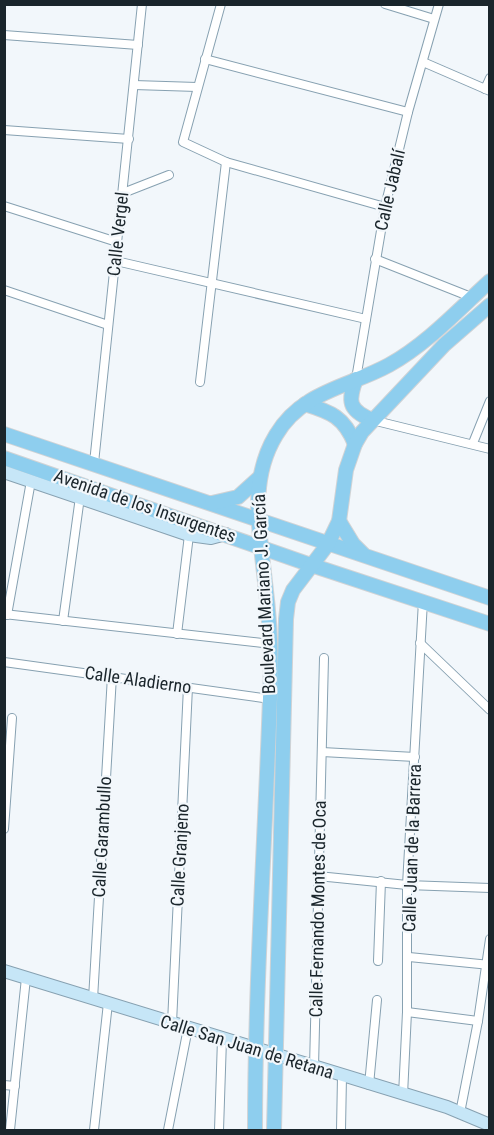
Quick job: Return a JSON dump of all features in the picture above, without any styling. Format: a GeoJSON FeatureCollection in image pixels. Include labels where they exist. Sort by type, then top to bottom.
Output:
{"type":"FeatureCollection","features":[{"type":"Feature","properties":{"kind":"main road","name":"Boulevard Mariano J. García"},"geometry":{"type":"LineString","coordinates":[[255,1131],[255,1049],[271,644],[258,519],[259,478],[268,450],[277,433],[305,404],[325,391],[388,365],[415,348],[489,281]]}},
{"type":"Feature","properties":{"kind":"main road","name":"Boulevard Mariano J. García"},"geometry":{"type":"LineString","coordinates":[[274,1131],[274,1056],[288,602],[299,580],[328,544],[339,521],[346,470],[362,432],[444,345],[489,307]]}},
{"type":"Feature","properties":{"kind":"main road"},"geometry":{"type":"LineString","coordinates":[[356,379],[351,393],[351,402],[354,409],[372,420]]}},
{"type":"Feature","properties":{"kind":"main road"},"geometry":{"type":"LineString","coordinates":[[305,404],[333,414],[341,420],[349,429],[355,444]]}},
{"type":"Feature","properties":{"kind":"main road","name":"Avenida de los Insurgentes"},"geometry":{"type":"LineString","coordinates":[[4,434],[489,598]]}},
{"type":"Feature","properties":{"kind":"main road","name":"Avenida de los Insurgentes"},"geometry":{"type":"LineString","coordinates":[[4,458],[311,565],[489,624]]}},
{"type":"Feature","properties":{"kind":"main road"},"geometry":{"type":"LineString","coordinates":[[208,504],[238,497],[259,478]]}},
{"type":"Feature","properties":{"kind":"main road"},"geometry":{"type":"LineString","coordinates":[[339,521],[353,544],[364,555]]}},
{"type":"Feature","properties":{"kind":"main road"},"geometry":{"type":"LineString","coordinates":[[268,728],[283,729]]}},
{"type":"Feature","properties":{"kind":"street","name":"Calle Vergel"},"geometry":{"type":"LineString","coordinates":[[94,464],[142,4]]}},
{"type":"Feature","properties":{"kind":"street"},"geometry":{"type":"LineString","coordinates":[[221,4],[183,142],[226,162],[385,207]]}},
{"type":"Feature","properties":{"kind":"street"},"geometry":{"type":"LineString","coordinates":[[385,4],[434,19]]}},
{"type":"Feature","properties":{"kind":"street","name":"Calle Jabalí"},"geometry":{"type":"LineString","coordinates":[[356,379],[385,207],[408,112],[439,4]]}},
{"type":"Feature","properties":{"kind":"street"},"geometry":{"type":"LineString","coordinates":[[4,35],[138,45]]}},
{"type":"Feature","properties":{"kind":"street"},"geometry":{"type":"LineString","coordinates":[[205,59],[408,112]]}},
{"type":"Feature","properties":{"kind":"street"},"geometry":{"type":"LineString","coordinates":[[423,62],[487,90],[489,78]]}},
{"type":"Feature","properties":{"kind":"street"},"geometry":{"type":"LineString","coordinates":[[134,85],[197,87]]}},
{"type":"Feature","properties":{"kind":"street"},"geometry":{"type":"LineString","coordinates":[[4,130],[129,139]]}},
{"type":"Feature","properties":{"kind":"street"},"geometry":{"type":"LineString","coordinates":[[200,382],[226,162]]}},
{"type":"Feature","properties":{"kind":"street"},"geometry":{"type":"LineString","coordinates":[[123,193],[169,175]]}},
{"type":"Feature","properties":{"kind":"street"},"geometry":{"type":"LineString","coordinates":[[4,206],[117,242]]}},
{"type":"Feature","properties":{"kind":"street"},"geometry":{"type":"LineString","coordinates":[[375,259],[471,297]]}},
{"type":"Feature","properties":{"kind":"street"},"geometry":{"type":"LineString","coordinates":[[116,261],[366,319]]}},
{"type":"Feature","properties":{"kind":"street"},"geometry":{"type":"LineString","coordinates":[[4,290],[108,325]]}},
{"type":"Feature","properties":{"kind":"street"},"geometry":{"type":"LineString","coordinates":[[473,444],[489,401]]}},
{"type":"Feature","properties":{"kind":"street"},"geometry":{"type":"LineString","coordinates":[[372,420],[489,449]]}},
{"type":"Feature","properties":{"kind":"street"},"geometry":{"type":"LineString","coordinates":[[4,472],[189,535],[211,538],[226,534]]}},
{"type":"Feature","properties":{"kind":"street"},"geometry":{"type":"LineString","coordinates":[[32,481],[8,583],[6,614],[271,644]]}},
{"type":"Feature","properties":{"kind":"street"},"geometry":{"type":"LineString","coordinates":[[63,621],[80,498]]}},
{"type":"Feature","properties":{"kind":"street"},"geometry":{"type":"LineString","coordinates":[[177,634],[189,535]]}},
{"type":"Feature","properties":{"kind":"street","name":"Calle Juan de la Barrera"},"geometry":{"type":"LineString","coordinates":[[403,1095],[409,957],[407,885],[423,601]]}},
{"type":"Feature","properties":{"kind":"street"},"geometry":{"type":"LineString","coordinates":[[420,644],[489,710]]}},
{"type":"Feature","properties":{"kind":"street","name":"Calle Fernando Montes de Oca"},"geometry":{"type":"LineString","coordinates":[[314,1067],[324,658]]}},
{"type":"Feature","properties":{"kind":"street","name":"Calle Aladierno"},"geometry":{"type":"LineString","coordinates":[[4,662],[270,699]]}},
{"type":"Feature","properties":{"kind":"street","name":"Calle Garambullo"},"geometry":{"type":"LineString","coordinates":[[93,999],[112,676]]}},
{"type":"Feature","properties":{"kind":"street","name":"Calle Granjeno"},"geometry":{"type":"LineString","coordinates":[[172,1023],[189,687]]}},
{"type":"Feature","properties":{"kind":"street"},"geometry":{"type":"LineString","coordinates":[[4,829],[12,718]]}},
{"type":"Feature","properties":{"kind":"street"},"geometry":{"type":"LineString","coordinates":[[322,752],[415,757]]}},
{"type":"Feature","properties":{"kind":"street"},"geometry":{"type":"LineString","coordinates":[[318,876],[407,885],[489,888]]}},
{"type":"Feature","properties":{"kind":"street"},"geometry":{"type":"LineString","coordinates":[[378,961],[381,881]]}},
{"type":"Feature","properties":{"kind":"street"},"geometry":{"type":"LineString","coordinates":[[460,1113],[488,965],[489,939]]}},
{"type":"Feature","properties":{"kind":"street"},"geometry":{"type":"LineString","coordinates":[[409,957],[488,965]]}},
{"type":"Feature","properties":{"kind":"street","name":"Calle San Juan de Retana"},"geometry":{"type":"LineString","coordinates":[[4,971],[274,1056],[447,1107],[489,1125]]}},
{"type":"Feature","properties":{"kind":"street"},"geometry":{"type":"LineString","coordinates":[[10,1131],[26,978]]}},
{"type":"Feature","properties":{"kind":"street"},"geometry":{"type":"LineString","coordinates":[[369,1085],[377,1000]]}},
{"type":"Feature","properties":{"kind":"street"},"geometry":{"type":"LineString","coordinates":[[94,1131],[108,1003]]}},
{"type":"Feature","properties":{"kind":"street"},"geometry":{"type":"LineString","coordinates":[[407,1012],[478,1021]]}},
{"type":"Feature","properties":{"kind":"street"},"geometry":{"type":"LineString","coordinates":[[168,1131],[188,1028]]}},
{"type":"Feature","properties":{"kind":"street"},"geometry":{"type":"LineString","coordinates":[[219,1131],[222,1039]]}},
{"type":"Feature","properties":{"kind":"street"},"geometry":{"type":"LineString","coordinates":[[341,1131],[342,1076]]}},
{"type":"Feature","properties":{"kind":"street"},"geometry":{"type":"LineString","coordinates":[[4,1085],[15,1086]]}},
{"type":"Feature","properties":{"kind":"street"},"geometry":{"type":"LineString","coordinates":[[488,1131],[489,1125]]}}]}
